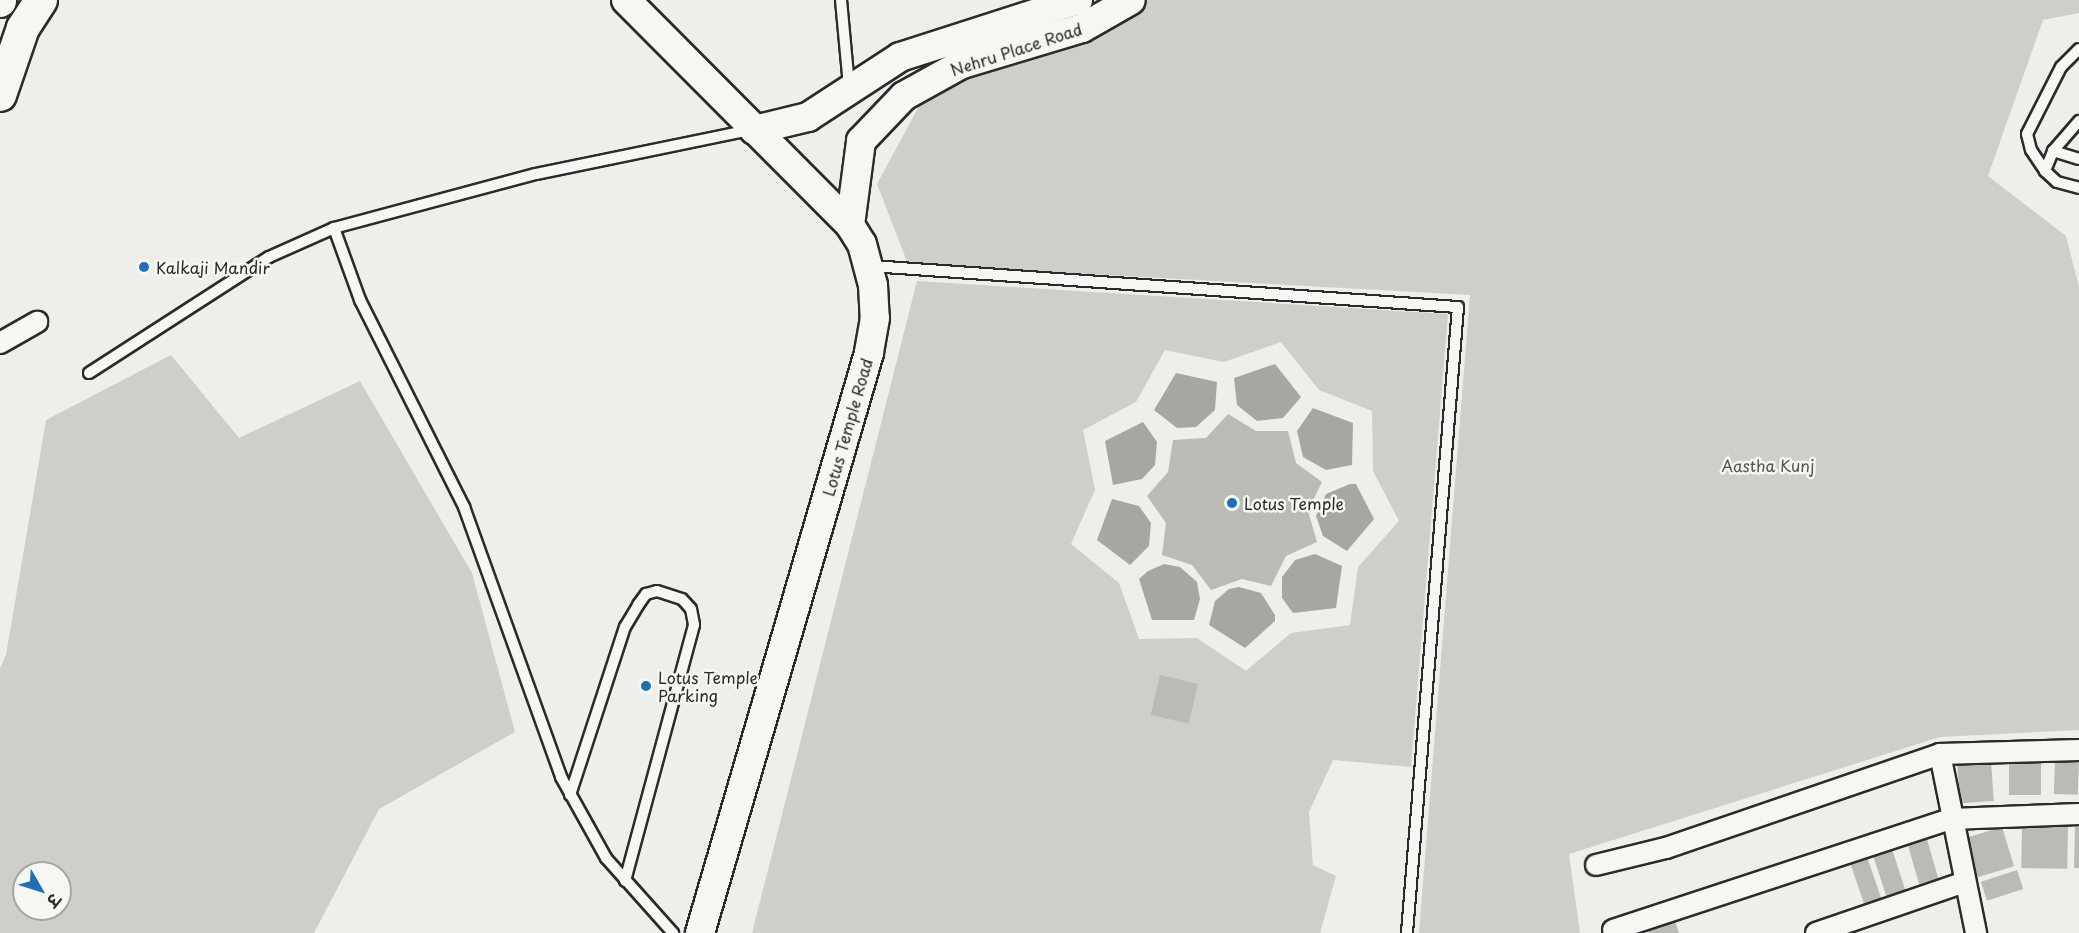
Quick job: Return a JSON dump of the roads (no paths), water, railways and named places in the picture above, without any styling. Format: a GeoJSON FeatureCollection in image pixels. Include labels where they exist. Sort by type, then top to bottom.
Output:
{"type":"FeatureCollection","features":[{"type":"Feature","properties":{"kind":"main road"},"geometry":{"type":"LineString","coordinates":[[0,95],[23,28],[41,0]]}},
{"type":"Feature","properties":{"kind":"street","name":"Lotus Temple Road"},"geometry":{"type":"LineString","coordinates":[[626,0],[850,225],[862,244],[868,266],[875,318],[869,353],[700,933]]}},
{"type":"Feature","properties":{"kind":"street","name":"Nehru Place Road"},"geometry":{"type":"LineString","coordinates":[[754,130],[808,117],[900,57],[1078,0]]}},
{"type":"Feature","properties":{"kind":"street","name":"Nehru Place Road"},"geometry":{"type":"LineString","coordinates":[[850,225],[861,141],[904,96],[962,64],[1082,28],[1131,0]]}},
{"type":"Feature","properties":{"kind":"street"},"geometry":{"type":"LineString","coordinates":[[0,63],[23,28]]}},
{"type":"Feature","properties":{"kind":"street"},"geometry":{"type":"LineString","coordinates":[[0,343],[37,322]]}},
{"type":"Feature","properties":{"kind":"street"},"geometry":{"type":"LineString","coordinates":[[1596,866],[1666,848],[1940,754],[2079,750]]}},
{"type":"Feature","properties":{"kind":"street"},"geometry":{"type":"LineString","coordinates":[[1940,754],[1951,819],[1977,933]]}},
{"type":"Feature","properties":{"kind":"street"},"geometry":{"type":"LineString","coordinates":[[1613,930],[1951,819],[2079,814]]}},
{"type":"Feature","properties":{"kind":"street"},"geometry":{"type":"LineString","coordinates":[[1816,933],[1965,882]]}},
{"type":"Feature","properties":{"kind":"lane"},"geometry":{"type":"LineString","coordinates":[[841,0],[850,91]]}},
{"type":"Feature","properties":{"kind":"lane"},"geometry":{"type":"LineString","coordinates":[[2079,49],[2061,67],[2027,134],[2031,150],[2045,171],[2057,182],[2079,188]]}},
{"type":"Feature","properties":{"kind":"lane"},"geometry":{"type":"LineString","coordinates":[[2045,171],[2054,151],[2079,121]]}},
{"type":"Feature","properties":{"kind":"lane"},"geometry":{"type":"LineString","coordinates":[[89,373],[269,257],[334,228],[536,174],[754,130]]}},
{"type":"Feature","properties":{"kind":"lane"},"geometry":{"type":"LineString","coordinates":[[2054,151],[2079,159]]}},
{"type":"Feature","properties":{"kind":"lane"},"geometry":{"type":"LineString","coordinates":[[334,228],[360,300],[464,507],[570,795],[606,858],[673,933]]}},
{"type":"Feature","properties":{"kind":"lane"},"geometry":{"type":"LineString","coordinates":[[868,266],[1458,307],[1407,933]]}},
{"type":"Feature","properties":{"kind":"lane"},"geometry":{"type":"LineString","coordinates":[[570,795],[626,627],[638,604],[646,594],[657,591],[682,599],[691,609],[694,625],[625,881]]}},
{"type":"Feature","properties":{"kind":"place","name":"Kalkaji Mandir"},"geometry":{"type":"Point","coordinates":[144,267]}},
{"type":"Feature","properties":{"kind":"place","name":"Lotus Temple"},"geometry":{"type":"Point","coordinates":[1232,503]}},
{"type":"Feature","properties":{"kind":"place","name":"Lotus Temple Parking"},"geometry":{"type":"Point","coordinates":[646,686]}},
{"type":"Feature","properties":{"kind":"park label","name":"Aastha Kunj"},"geometry":{"type":"Point","coordinates":[1768,465]}}]}
